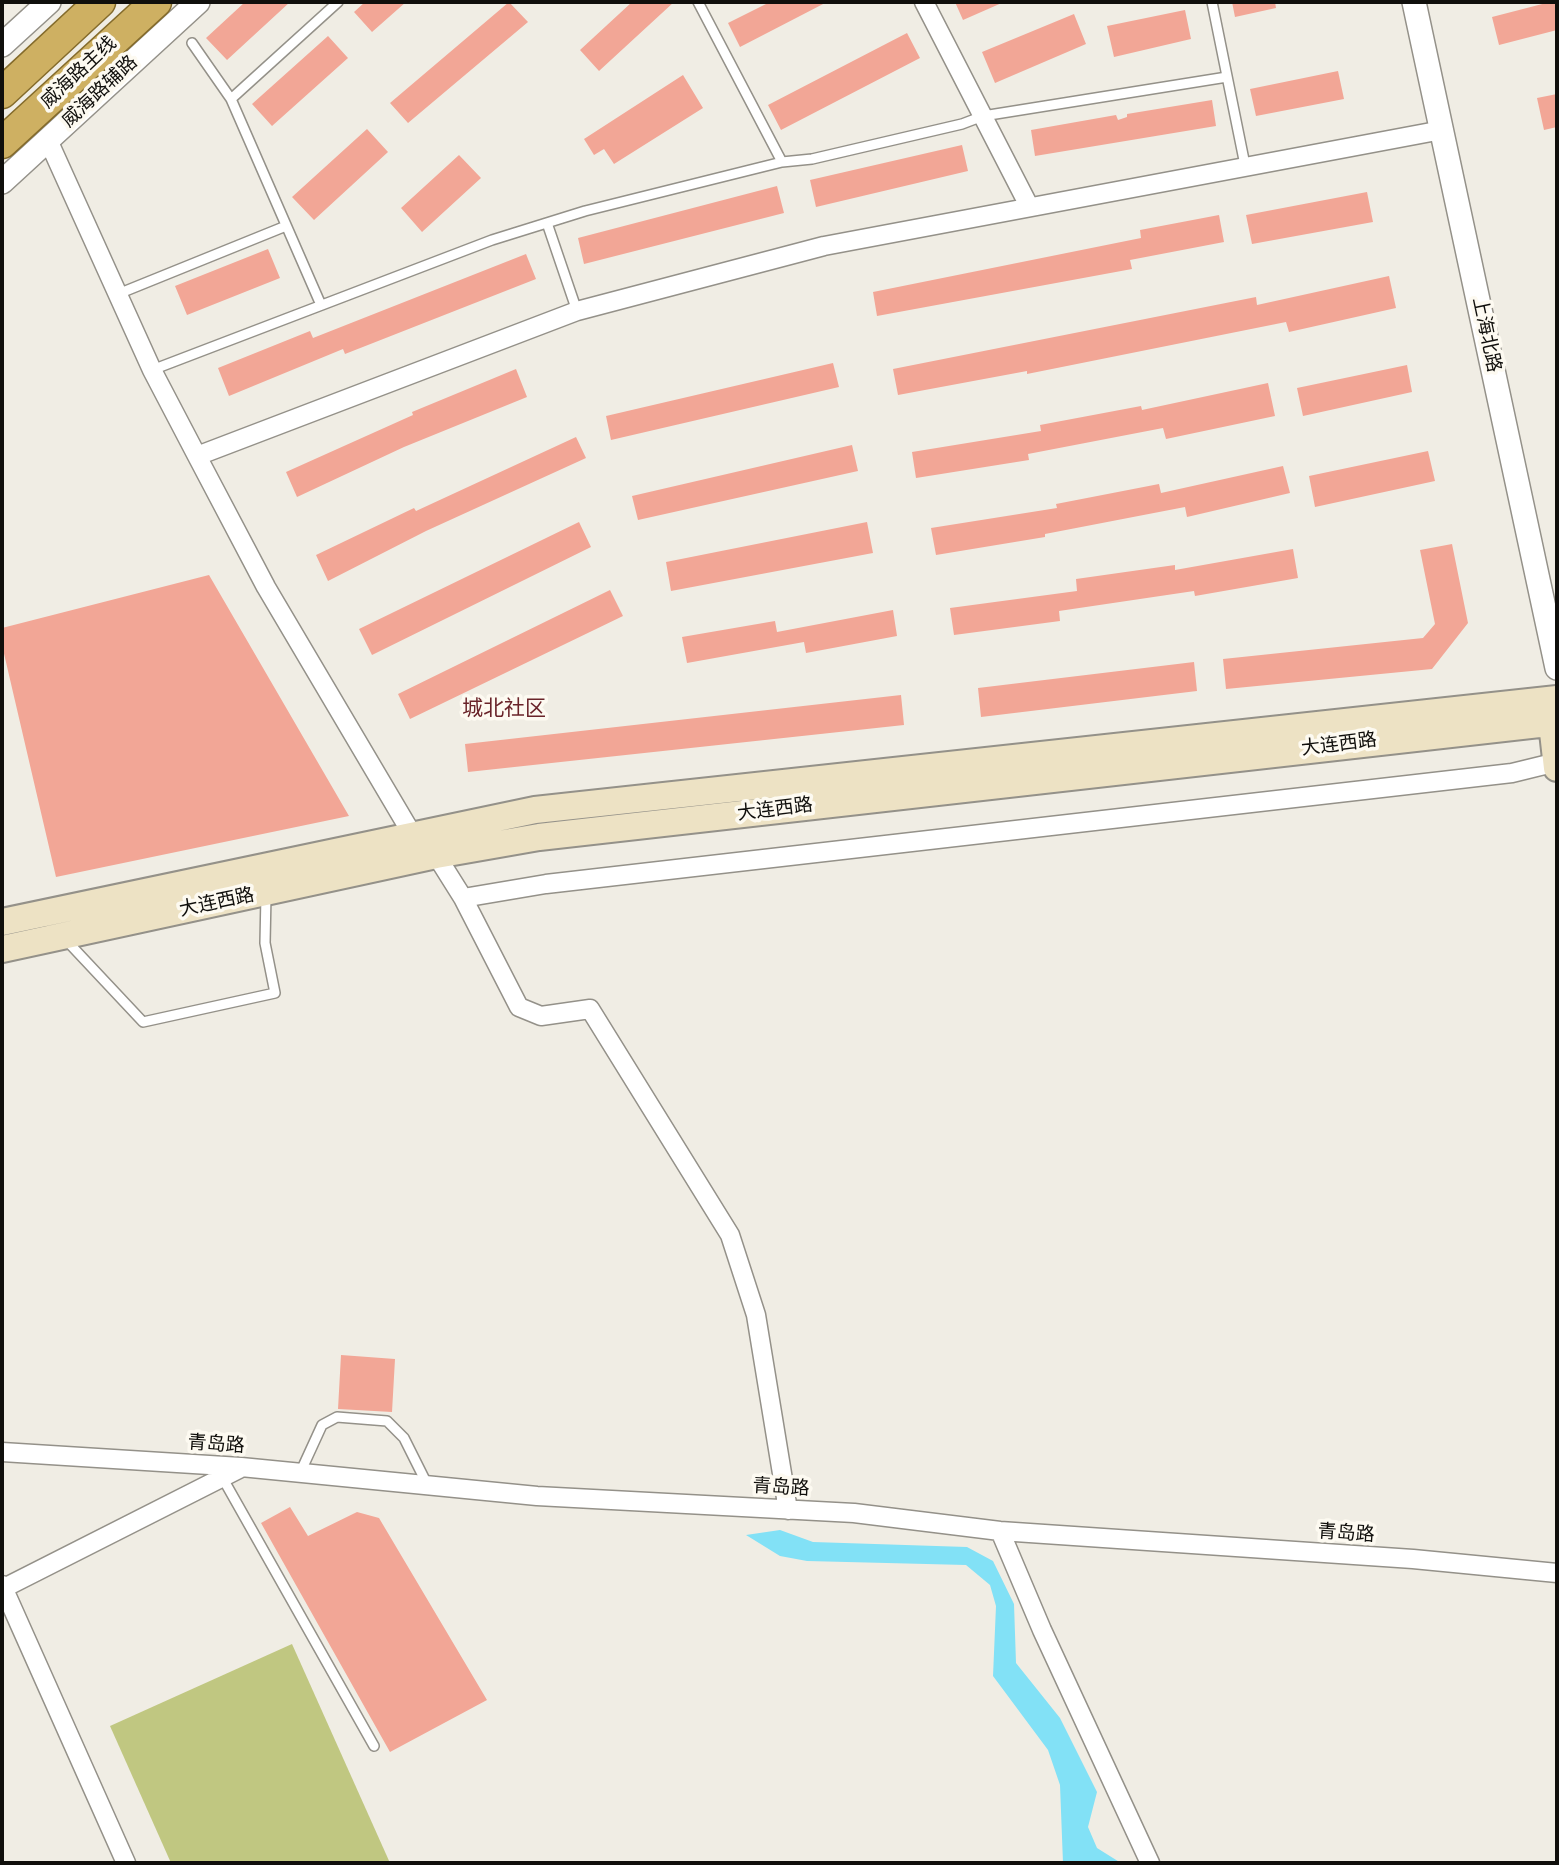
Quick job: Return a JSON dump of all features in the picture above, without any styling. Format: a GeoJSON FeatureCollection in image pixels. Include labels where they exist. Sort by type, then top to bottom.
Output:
{"type":"FeatureCollection","features":[{"type":"Feature","properties":{"kind":"highway","name":"威海路主线"},"geometry":{"type":"LineString","coordinates":[[2,93],[100,2]]}},
{"type":"Feature","properties":{"kind":"highway","name":"威海路主线"},"geometry":{"type":"LineString","coordinates":[[2,143],[156,2]]}},
{"type":"Feature","properties":{"kind":"main road","name":"大连西路"},"geometry":{"type":"LineString","coordinates":[[2,922],[535,810],[1556,714]]}},
{"type":"Feature","properties":{"kind":"main road","name":"大连西路"},"geometry":{"type":"LineString","coordinates":[[2,949],[436,855],[539,837],[1556,714]]}},
{"type":"Feature","properties":{"kind":"main road"},"geometry":{"type":"LineString","coordinates":[[1556,714],[1557,764]]}},
{"type":"Feature","properties":{"kind":"street"},"geometry":{"type":"LineString","coordinates":[[2,45],[49,2]]}},
{"type":"Feature","properties":{"kind":"street","name":"威海路辅路"},"geometry":{"type":"LineString","coordinates":[[2,182],[198,2]]}},
{"type":"Feature","properties":{"kind":"street"},"geometry":{"type":"LineString","coordinates":[[924,2],[1029,206]]}},
{"type":"Feature","properties":{"kind":"street","name":"上海北路"},"geometry":{"type":"LineString","coordinates":[[1415,2],[1557,668]]}},
{"type":"Feature","properties":{"kind":"street"},"geometry":{"type":"LineString","coordinates":[[197,456],[577,311],[824,246],[1442,130]]}},
{"type":"Feature","properties":{"kind":"street"},"geometry":{"type":"LineString","coordinates":[[48,140],[152,370],[197,456],[266,587],[412,834]]}},
{"type":"Feature","properties":{"kind":"street"},"geometry":{"type":"LineString","coordinates":[[463,898],[546,884],[1498,775],[1557,764]]}},
{"type":"Feature","properties":{"kind":"street"},"geometry":{"type":"LineString","coordinates":[[436,855],[463,898],[519,1007],[541,1016],[590,1009],[730,1235],[756,1315],[789,1510]]}},
{"type":"Feature","properties":{"kind":"street","name":"青岛路"},"geometry":{"type":"LineString","coordinates":[[2,1452],[241,1468],[537,1496],[854,1514],[1000,1531],[1399,1558],[1557,1573]]}},
{"type":"Feature","properties":{"kind":"street"},"geometry":{"type":"LineString","coordinates":[[125,1863],[2,1588],[241,1468]]}},
{"type":"Feature","properties":{"kind":"street"},"geometry":{"type":"LineString","coordinates":[[1000,1531],[1042,1630],[1150,1863]]}},
{"type":"Feature","properties":{"kind":"lane"},"geometry":{"type":"LineString","coordinates":[[231,99],[338,2]]}},
{"type":"Feature","properties":{"kind":"lane"},"geometry":{"type":"LineString","coordinates":[[698,2],[782,162]]}},
{"type":"Feature","properties":{"kind":"lane"},"geometry":{"type":"LineString","coordinates":[[1212,2],[1245,165]]}},
{"type":"Feature","properties":{"kind":"lane"},"geometry":{"type":"LineString","coordinates":[[192,43],[231,99],[321,306]]}},
{"type":"Feature","properties":{"kind":"lane"},"geometry":{"type":"LineString","coordinates":[[152,370],[492,240],[547,223],[782,162],[812,159],[983,116],[1227,77]]}},
{"type":"Feature","properties":{"kind":"lane"},"geometry":{"type":"LineString","coordinates":[[547,223],[577,311]]}},
{"type":"Feature","properties":{"kind":"lane"},"geometry":{"type":"LineString","coordinates":[[118,295],[286,226]]}},
{"type":"Feature","properties":{"kind":"lane"},"geometry":{"type":"LineString","coordinates":[[62,936],[143,1021],[275,993],[265,943],[266,892]]}},
{"type":"Feature","properties":{"kind":"lane"},"geometry":{"type":"LineString","coordinates":[[300,1473],[322,1425],[337,1417],[387,1421],[404,1437],[427,1486]]}},
{"type":"Feature","properties":{"kind":"lane"},"geometry":{"type":"LineString","coordinates":[[222,1477],[374,1746]]}},
{"type":"Feature","properties":{"kind":"green space"},"geometry":{"type":"Polygon","coordinates":[[[292,1644],[390,1863],[171,1863],[110,1726],[292,1644]]]}},
{"type":"Feature","properties":{"kind":"water"},"geometry":{"type":"Polygon","coordinates":[[[780,1530],[813,1542],[967,1547],[993,1561],[1014,1604],[1016,1663],[1060,1718],[1097,1792],[1088,1827],[1097,1848],[1121,1863],[1063,1863],[1060,1785],[1048,1750],[993,1676],[996,1606],[990,1585],[966,1565],[807,1561],[780,1556],[746,1535],[780,1530]]]}},
{"type":"Feature","properties":{"kind":"building"},"geometry":{"type":"Polygon","coordinates":[[[245,2],[290,2],[227,60],[206,38],[245,2]]]}},
{"type":"Feature","properties":{"kind":"building"},"geometry":{"type":"Polygon","coordinates":[[[365,2],[406,2],[372,32],[354,12],[365,2]]]}},
{"type":"Feature","properties":{"kind":"building"},"geometry":{"type":"Polygon","coordinates":[[[509,2],[528,22],[408,123],[390,103],[509,2]]]}},
{"type":"Feature","properties":{"kind":"building"},"geometry":{"type":"Polygon","coordinates":[[[632,2],[674,2],[599,71],[580,50],[632,2]]]}},
{"type":"Feature","properties":{"kind":"building"},"geometry":{"type":"Polygon","coordinates":[[[770,2],[827,2],[740,47],[728,23],[770,2]]]}},
{"type":"Feature","properties":{"kind":"building"},"geometry":{"type":"Polygon","coordinates":[[[955,2],[1004,2],[963,20],[955,2]]]}},
{"type":"Feature","properties":{"kind":"building"},"geometry":{"type":"Polygon","coordinates":[[[1232,2],[1275,2],[1276,8],[1235,17],[1232,2]]]}},
{"type":"Feature","properties":{"kind":"building"},"geometry":{"type":"Polygon","coordinates":[[[1557,2],[1557,30],[1499,45],[1492,17],[1557,2]]]}},
{"type":"Feature","properties":{"kind":"building"},"geometry":{"type":"Polygon","coordinates":[[[1185,10],[1191,39],[1114,57],[1107,26],[1185,10]]]}},
{"type":"Feature","properties":{"kind":"building"},"geometry":{"type":"Polygon","coordinates":[[[1074,14],[1086,44],[995,83],[982,52],[1074,14]]]}},
{"type":"Feature","properties":{"kind":"building"},"geometry":{"type":"Polygon","coordinates":[[[907,33],[920,58],[781,130],[768,105],[907,33]]]}},
{"type":"Feature","properties":{"kind":"building"},"geometry":{"type":"Polygon","coordinates":[[[328,36],[348,58],[272,126],[252,104],[328,36]]]}},
{"type":"Feature","properties":{"kind":"building"},"geometry":{"type":"Polygon","coordinates":[[[1338,71],[1344,99],[1256,116],[1250,89],[1338,71]]]}},
{"type":"Feature","properties":{"kind":"building"},"geometry":{"type":"Polygon","coordinates":[[[683,75],[703,108],[614,164],[604,149],[594,155],[584,139],[683,75]]]}},
{"type":"Feature","properties":{"kind":"building"},"geometry":{"type":"Polygon","coordinates":[[[1557,94],[1557,127],[1544,130],[1537,98],[1557,94]]]}},
{"type":"Feature","properties":{"kind":"building"},"geometry":{"type":"Polygon","coordinates":[[[1212,100],[1216,126],[1035,156],[1031,130],[1116,115],[1118,120],[1127,117],[1127,114],[1212,100]]]}},
{"type":"Feature","properties":{"kind":"building"},"geometry":{"type":"Polygon","coordinates":[[[367,129],[388,152],[314,220],[292,197],[367,129]]]}},
{"type":"Feature","properties":{"kind":"building"},"geometry":{"type":"Polygon","coordinates":[[[962,145],[968,171],[816,207],[810,180],[962,145]]]}},
{"type":"Feature","properties":{"kind":"building"},"geometry":{"type":"Polygon","coordinates":[[[459,155],[481,178],[422,232],[401,208],[459,155]]]}},
{"type":"Feature","properties":{"kind":"building"},"geometry":{"type":"Polygon","coordinates":[[[777,186],[784,213],[584,264],[578,238],[777,186]]]}},
{"type":"Feature","properties":{"kind":"building"},"geometry":{"type":"Polygon","coordinates":[[[1367,192],[1373,222],[1252,244],[1246,215],[1367,192]]]}},
{"type":"Feature","properties":{"kind":"building"},"geometry":{"type":"Polygon","coordinates":[[[1219,215],[1224,242],[1130,260],[1132,269],[877,316],[873,292],[1141,238],[1140,230],[1219,215]]]}},
{"type":"Feature","properties":{"kind":"building"},"geometry":{"type":"Polygon","coordinates":[[[268,249],[280,278],[187,315],[175,286],[268,249]]]}},
{"type":"Feature","properties":{"kind":"building"},"geometry":{"type":"Polygon","coordinates":[[[526,254],[536,279],[345,354],[343,349],[229,396],[218,368],[310,331],[313,338],[526,254]]]}},
{"type":"Feature","properties":{"kind":"building"},"geometry":{"type":"Polygon","coordinates":[[[1389,276],[1396,308],[1289,332],[1286,322],[1027,374],[1027,371],[898,395],[893,369],[1256,297],[1257,305],[1389,276]]]}},
{"type":"Feature","properties":{"kind":"building"},"geometry":{"type":"Polygon","coordinates":[[[833,363],[839,387],[611,440],[606,416],[833,363]]]}},
{"type":"Feature","properties":{"kind":"building"},"geometry":{"type":"Polygon","coordinates":[[[1407,365],[1412,392],[1303,416],[1297,388],[1407,365]]]}},
{"type":"Feature","properties":{"kind":"building"},"geometry":{"type":"Polygon","coordinates":[[[516,369],[527,397],[404,447],[297,497],[286,472],[413,415],[412,412],[516,369]]]}},
{"type":"Feature","properties":{"kind":"building"},"geometry":{"type":"Polygon","coordinates":[[[1268,383],[1275,416],[1166,439],[1163,428],[1028,454],[1029,460],[916,478],[912,452],[1041,431],[1040,425],[1141,406],[1142,410],[1268,383]]]}},
{"type":"Feature","properties":{"kind":"building"},"geometry":{"type":"Polygon","coordinates":[[[576,437],[586,458],[426,531],[328,581],[316,555],[414,508],[416,511],[576,437]]]}},
{"type":"Feature","properties":{"kind":"building"},"geometry":{"type":"Polygon","coordinates":[[[852,445],[858,471],[638,520],[632,496],[852,445]]]}},
{"type":"Feature","properties":{"kind":"building"},"geometry":{"type":"Polygon","coordinates":[[[1428,451],[1435,481],[1315,507],[1309,476],[1428,451]]]}},
{"type":"Feature","properties":{"kind":"building"},"geometry":{"type":"Polygon","coordinates":[[[1283,466],[1290,493],[1187,517],[1185,507],[1045,534],[1045,537],[936,555],[931,528],[1057,508],[1056,504],[1159,484],[1161,493],[1283,466]]]}},
{"type":"Feature","properties":{"kind":"building"},"geometry":{"type":"Polygon","coordinates":[[[579,522],[591,547],[372,655],[359,629],[579,522]]]}},
{"type":"Feature","properties":{"kind":"building"},"geometry":{"type":"Polygon","coordinates":[[[867,522],[873,553],[671,591],[666,562],[867,522]]]}},
{"type":"Feature","properties":{"kind":"building"},"geometry":{"type":"Polygon","coordinates":[[[1452,544],[1468,623],[1432,669],[1226,689],[1223,659],[1423,638],[1435,624],[1420,550],[1452,544]]]}},
{"type":"Feature","properties":{"kind":"building"},"geometry":{"type":"Polygon","coordinates":[[[1293,549],[1298,578],[1195,596],[1194,591],[1059,611],[1060,621],[954,635],[950,608],[1077,591],[1076,579],[1175,565],[1175,570],[1293,549]]]}},
{"type":"Feature","properties":{"kind":"building"},"geometry":{"type":"Polygon","coordinates":[[[209,575],[349,816],[56,877],[2,645],[2,628],[209,575]]]}},
{"type":"Feature","properties":{"kind":"building"},"geometry":{"type":"Polygon","coordinates":[[[610,590],[623,616],[410,719],[398,694],[610,590]]]}},
{"type":"Feature","properties":{"kind":"building"},"geometry":{"type":"Polygon","coordinates":[[[893,610],[897,636],[806,653],[804,642],[687,663],[682,637],[775,621],[777,632],[893,610]]]}},
{"type":"Feature","properties":{"kind":"building"},"geometry":{"type":"Polygon","coordinates":[[[1194,662],[1197,691],[981,717],[978,688],[1194,662]]]}},
{"type":"Feature","properties":{"kind":"building"},"geometry":{"type":"Polygon","coordinates":[[[901,695],[904,725],[468,772],[465,744],[901,695]]]}},
{"type":"Feature","properties":{"kind":"building"},"geometry":{"type":"Polygon","coordinates":[[[341,1355],[395,1359],[392,1412],[338,1409],[341,1355]]]}},
{"type":"Feature","properties":{"kind":"building"},"geometry":{"type":"Polygon","coordinates":[[[290,1507],[308,1536],[357,1512],[379,1518],[487,1700],[390,1752],[261,1523],[290,1507]]]}},
{"type":"Feature","properties":{"kind":"district","name":"城北社区"},"geometry":{"type":"Point","coordinates":[504,710]}}]}
